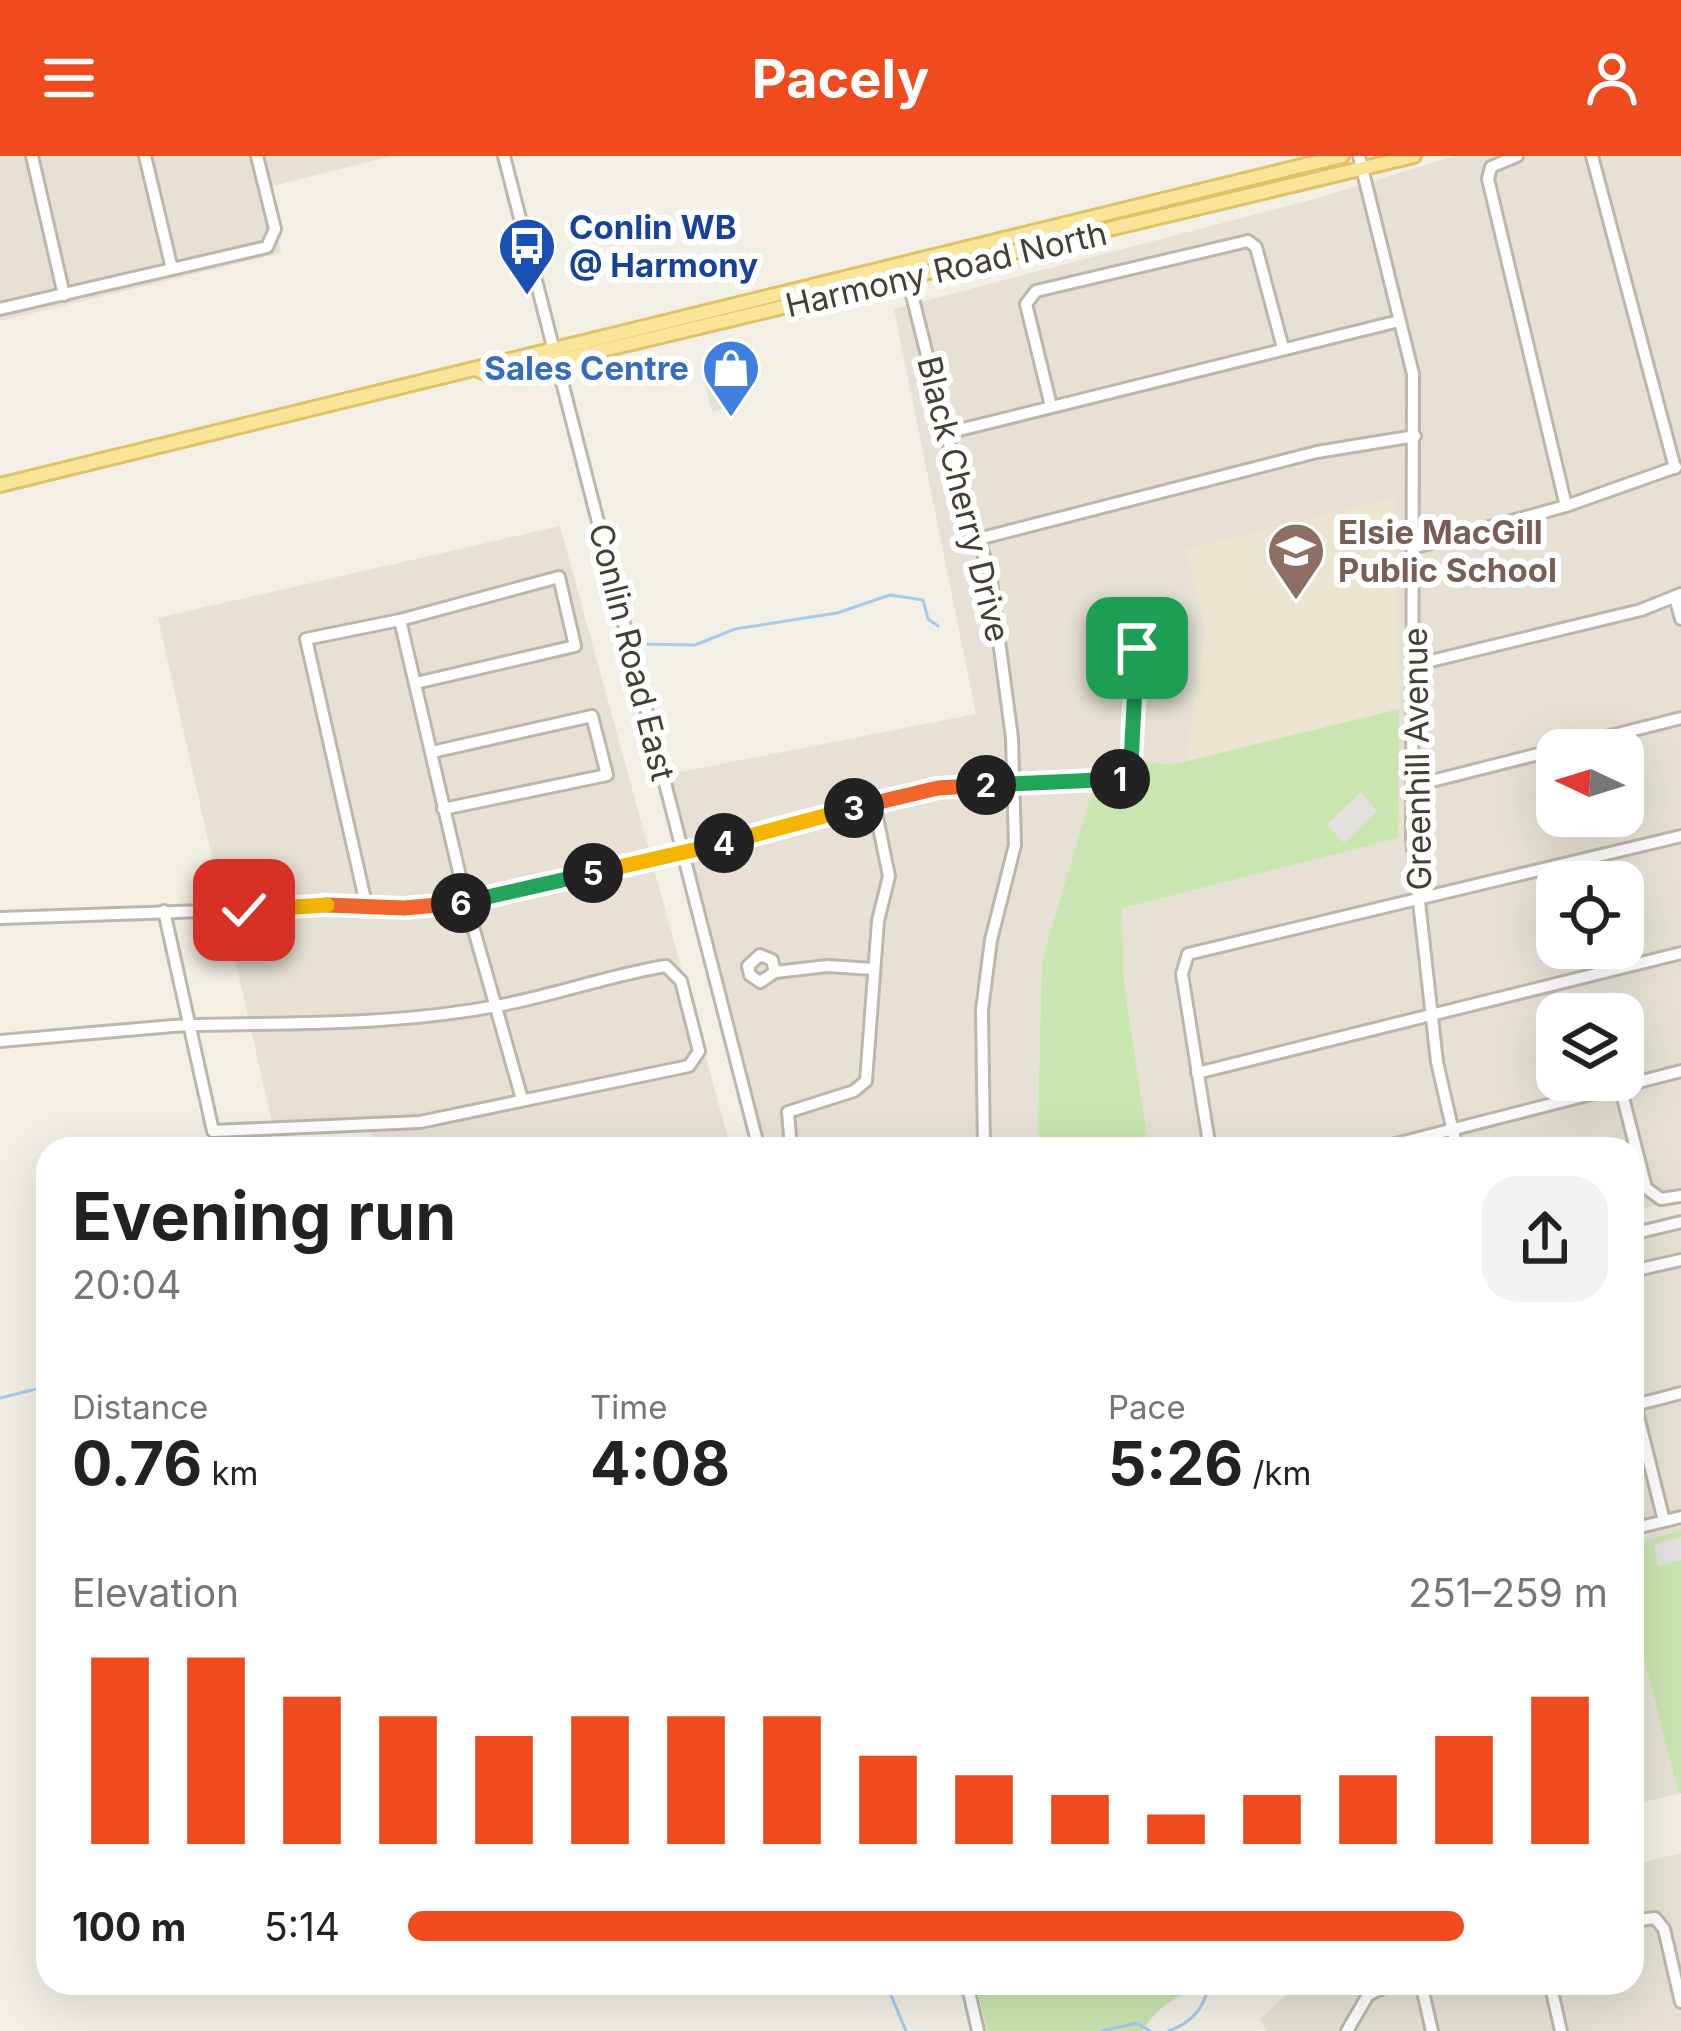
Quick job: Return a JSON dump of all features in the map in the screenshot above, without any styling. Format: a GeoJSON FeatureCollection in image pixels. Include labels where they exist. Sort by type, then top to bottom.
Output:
{"type":"FeatureCollection","features":[{"type":"Feature","properties":{"kind":"main road","name":"Harmony Road North"},"geometry":{"type":"LineString","coordinates":[[555,355],[1342,156]]}},
{"type":"Feature","properties":{"kind":"main road","name":"Harmony Road North"},"geometry":{"type":"LineString","coordinates":[[0,485],[478,370],[488,362],[555,355],[908,279],[1360,163],[1414,156]]}},
{"type":"Feature","properties":{"kind":"street"},"geometry":{"type":"LineString","coordinates":[[32,156],[64,295]]}},
{"type":"Feature","properties":{"kind":"street"},"geometry":{"type":"LineString","coordinates":[[145,156],[172,269]]}},
{"type":"Feature","properties":{"kind":"street"},"geometry":{"type":"LineString","coordinates":[[0,309],[267,247],[274,238],[257,156]]}},
{"type":"Feature","properties":{"kind":"street","name":"Conlin Road East"},"geometry":{"type":"LineString","coordinates":[[504,156],[756,1137]]}},
{"type":"Feature","properties":{"kind":"street"},"geometry":{"type":"LineString","coordinates":[[1517,156],[1492,166],[1488,179],[1566,506]]}},
{"type":"Feature","properties":{"kind":"street"},"geometry":{"type":"LineString","coordinates":[[1416,547],[1566,506],[1678,466],[1592,156]]}},
{"type":"Feature","properties":{"kind":"street","name":"Greenhill Avenue"},"geometry":{"type":"LineString","coordinates":[[1360,163],[1413,374],[1412,781],[1418,898],[1454,1137]]}},
{"type":"Feature","properties":{"kind":"street"},"geometry":{"type":"LineString","coordinates":[[1052,406],[1026,304],[1036,291],[1248,241],[1256,247],[1283,348]]}},
{"type":"Feature","properties":{"kind":"street","name":"Black Cherry Drive"},"geometry":{"type":"LineString","coordinates":[[908,279],[1001,628],[1015,845],[991,940],[982,1010],[983,1137]]}},
{"type":"Feature","properties":{"kind":"street"},"geometry":{"type":"LineString","coordinates":[[946,433],[1400,321]]}},
{"type":"Feature","properties":{"kind":"street"},"geometry":{"type":"LineString","coordinates":[[978,539],[1317,452],[1415,436]]}},
{"type":"Feature","properties":{"kind":"street"},"geometry":{"type":"LineString","coordinates":[[366,904],[306,639],[400,620],[560,577],[575,646],[416,682]]}},
{"type":"Feature","properties":{"kind":"street"},"geometry":{"type":"LineString","coordinates":[[1414,665],[1678,596],[1681,619]]}},
{"type":"Feature","properties":{"kind":"street"},"geometry":{"type":"LineString","coordinates":[[400,620],[466,902],[522,1099]]}},
{"type":"Feature","properties":{"kind":"street"},"geometry":{"type":"LineString","coordinates":[[0,918],[366,904],[404,908],[466,902],[952,786],[1125,776],[1131,763],[1137,648]]}},
{"type":"Feature","properties":{"kind":"street"},"geometry":{"type":"LineString","coordinates":[[432,752],[592,716],[607,775],[443,809]]}},
{"type":"Feature","properties":{"kind":"street"},"geometry":{"type":"LineString","coordinates":[[1412,781],[1428,782],[1681,718]]}},
{"type":"Feature","properties":{"kind":"street"},"geometry":{"type":"LineString","coordinates":[[789,1137],[788,1112],[854,1091],[866,1081],[873,969],[890,876],[874,803]]}},
{"type":"Feature","properties":{"kind":"street"},"geometry":{"type":"LineString","coordinates":[[1208,1137],[1182,974],[1188,954],[1681,836]]}},
{"type":"Feature","properties":{"kind":"street"},"geometry":{"type":"LineString","coordinates":[[0,1041],[192,1025],[399,1019],[498,1006],[666,966],[676,971],[699,1051],[689,1066],[420,1122],[213,1131],[192,1025],[164,911]]}},
{"type":"Feature","properties":{"kind":"street"},"geometry":{"type":"LineString","coordinates":[[1197,1072],[1681,953]]}},
{"type":"Feature","properties":{"kind":"street"},"geometry":{"type":"LineString","coordinates":[[775,972],[828,966],[873,969]]}},
{"type":"Feature","properties":{"kind":"street"},"geometry":{"type":"LineString","coordinates":[[1644,1080],[1681,1071]]}},
{"type":"Feature","properties":{"kind":"street"},"geometry":{"type":"LineString","coordinates":[[1419,1137],[1560,1101]]}},
{"type":"Feature","properties":{"kind":"street"},"geometry":{"type":"LineString","coordinates":[[1624,1101],[1633,1137]]}},
{"type":"Feature","properties":{"kind":"street"},"geometry":{"type":"LineString","coordinates":[[1644,1180],[1646,1188],[1661,1199],[1681,1196]]}},
{"type":"Feature","properties":{"kind":"street"},"geometry":{"type":"LineString","coordinates":[[1644,1231],[1681,1222]]}},
{"type":"Feature","properties":{"kind":"street"},"geometry":{"type":"LineString","coordinates":[[1644,1268],[1681,1260]]}},
{"type":"Feature","properties":{"kind":"street"},"geometry":{"type":"LineString","coordinates":[[1644,1398],[1681,1393]]}},
{"type":"Feature","properties":{"kind":"street"},"geometry":{"type":"LineString","coordinates":[[1644,1439],[1664,1520]]}},
{"type":"Feature","properties":{"kind":"street"},"geometry":{"type":"LineString","coordinates":[[1644,1526],[1681,1517]]}},
{"type":"Feature","properties":{"kind":"street"},"geometry":{"type":"LineString","coordinates":[[1644,1918],[1660,1922],[1681,2002]]}},
{"type":"Feature","properties":{"kind":"street"},"geometry":{"type":"LineString","coordinates":[[970,1995],[978,2031]]}},
{"type":"Feature","properties":{"kind":"street"},"geometry":{"type":"LineString","coordinates":[[1347,2031],[1370,1995]]}},
{"type":"Feature","properties":{"kind":"street"},"geometry":{"type":"LineString","coordinates":[[1424,1995],[1432,2031]]}},
{"type":"Feature","properties":{"kind":"street"},"geometry":{"type":"LineString","coordinates":[[1553,1995],[1561,2031]]}},
{"type":"Feature","properties":{"kind":"shaded area"},"geometry":{"type":"Polygon","coordinates":[[[0,156],[391,156],[269,187],[281,253],[0,321],[0,156]]]}},
{"type":"Feature","properties":{"kind":"shaded area"},"geometry":{"type":"Polygon","coordinates":[[[1455,156],[1681,156],[1681,1200],[1644,1208],[1644,1137],[1147,1137],[1124,982],[1122,908],[1062,901],[1042,961],[1037,1137],[757,1137],[665,775],[976,714],[894,309],[1318,198],[1455,156]]]}},
{"type":"Feature","properties":{"kind":"shaded area"},"geometry":{"type":"Polygon","coordinates":[[[734,373],[741,406],[712,412],[704,379],[734,373]]]}},
{"type":"Feature","properties":{"kind":"shaded area","name":"Elsie MacGill Public School"},"geometry":{"type":"Polygon","coordinates":[[[1395,497],[1399,709],[1186,761],[1205,630],[1185,549],[1395,497]]]}},
{"type":"Feature","properties":{"kind":"shaded area"},"geometry":{"type":"Polygon","coordinates":[[[560,526],[728,1137],[372,1137],[371,1126],[273,1127],[158,618],[560,526]]]}},
{"type":"Feature","properties":{"kind":"shaded area"},"geometry":{"type":"Polygon","coordinates":[[[1361,792],[1377,811],[1344,843],[1327,825],[1361,792]]]}},
{"type":"Feature","properties":{"kind":"shaded area"},"geometry":{"type":"Polygon","coordinates":[[[1681,1214],[1681,1793],[1644,1802],[1644,1223],[1681,1214]]]}},
{"type":"Feature","properties":{"kind":"shaded area"},"geometry":{"type":"Polygon","coordinates":[[[1681,1537],[1681,1560],[1658,1566],[1654,1544],[1681,1537]]]}},
{"type":"Feature","properties":{"kind":"shaded area"},"geometry":{"type":"Polygon","coordinates":[[[1681,1853],[1681,2031],[1267,2031],[1260,2019],[1285,1995],[1644,1995],[1644,1862],[1681,1853]]]}},
{"type":"Feature","properties":{"kind":"green space"},"geometry":{"type":"Polygon","coordinates":[[[1399,709],[1398,838],[1122,908],[1124,982],[1147,1137],[1037,1137],[1042,961],[1091,795],[1124,790],[1140,761],[1172,765],[1399,709]]]}},
{"type":"Feature","properties":{"kind":"green space"},"geometry":{"type":"Polygon","coordinates":[[[1681,1530],[1681,1793],[1644,1658],[1644,1541],[1681,1530]]]}},
{"type":"Feature","properties":{"kind":"green space"},"geometry":{"type":"Polygon","coordinates":[[[979,1995],[1186,1995],[1169,2002],[1142,2031],[987,2031],[979,1995]]]}},
{"type":"Feature","properties":{"kind":"waterway"},"geometry":{"type":"LineString","coordinates":[[640,644],[695,645],[735,629],[837,613],[890,595],[923,600],[928,619],[938,626]]}},
{"type":"Feature","properties":{"kind":"waterway"},"geometry":{"type":"LineString","coordinates":[[0,1398],[36,1389]]}},
{"type":"Feature","properties":{"kind":"waterway"},"geometry":{"type":"LineString","coordinates":[[891,1995],[906,2031]]}},
{"type":"Feature","properties":{"kind":"waterway"},"geometry":{"type":"LineString","coordinates":[[1169,2031],[1196,2013],[1206,1995]]}},
{"type":"Feature","properties":{"kind":"waterway"},"geometry":{"type":"LineString","coordinates":[[1102,2031],[1137,2023],[1150,2031]]}},
{"type":"Feature","properties":{"kind":"place","name":"Conlin WB @ Harmony"},"geometry":{"type":"Point","coordinates":[527,297]}},
{"type":"Feature","properties":{"kind":"place","name":"Sales Centre"},"geometry":{"type":"Point","coordinates":[731,419]}},
{"type":"Feature","properties":{"kind":"place","name":"Elsie MacGill Public School"},"geometry":{"type":"Point","coordinates":[1296,602]}},
{"type":"Feature","properties":{"kind":"route"},"geometry":{"type":"LineString","coordinates":[[244,910],[366,904],[404,908],[466,902],[698,850],[938,788],[1120,779],[1131,763],[1137,648]]}}]}
